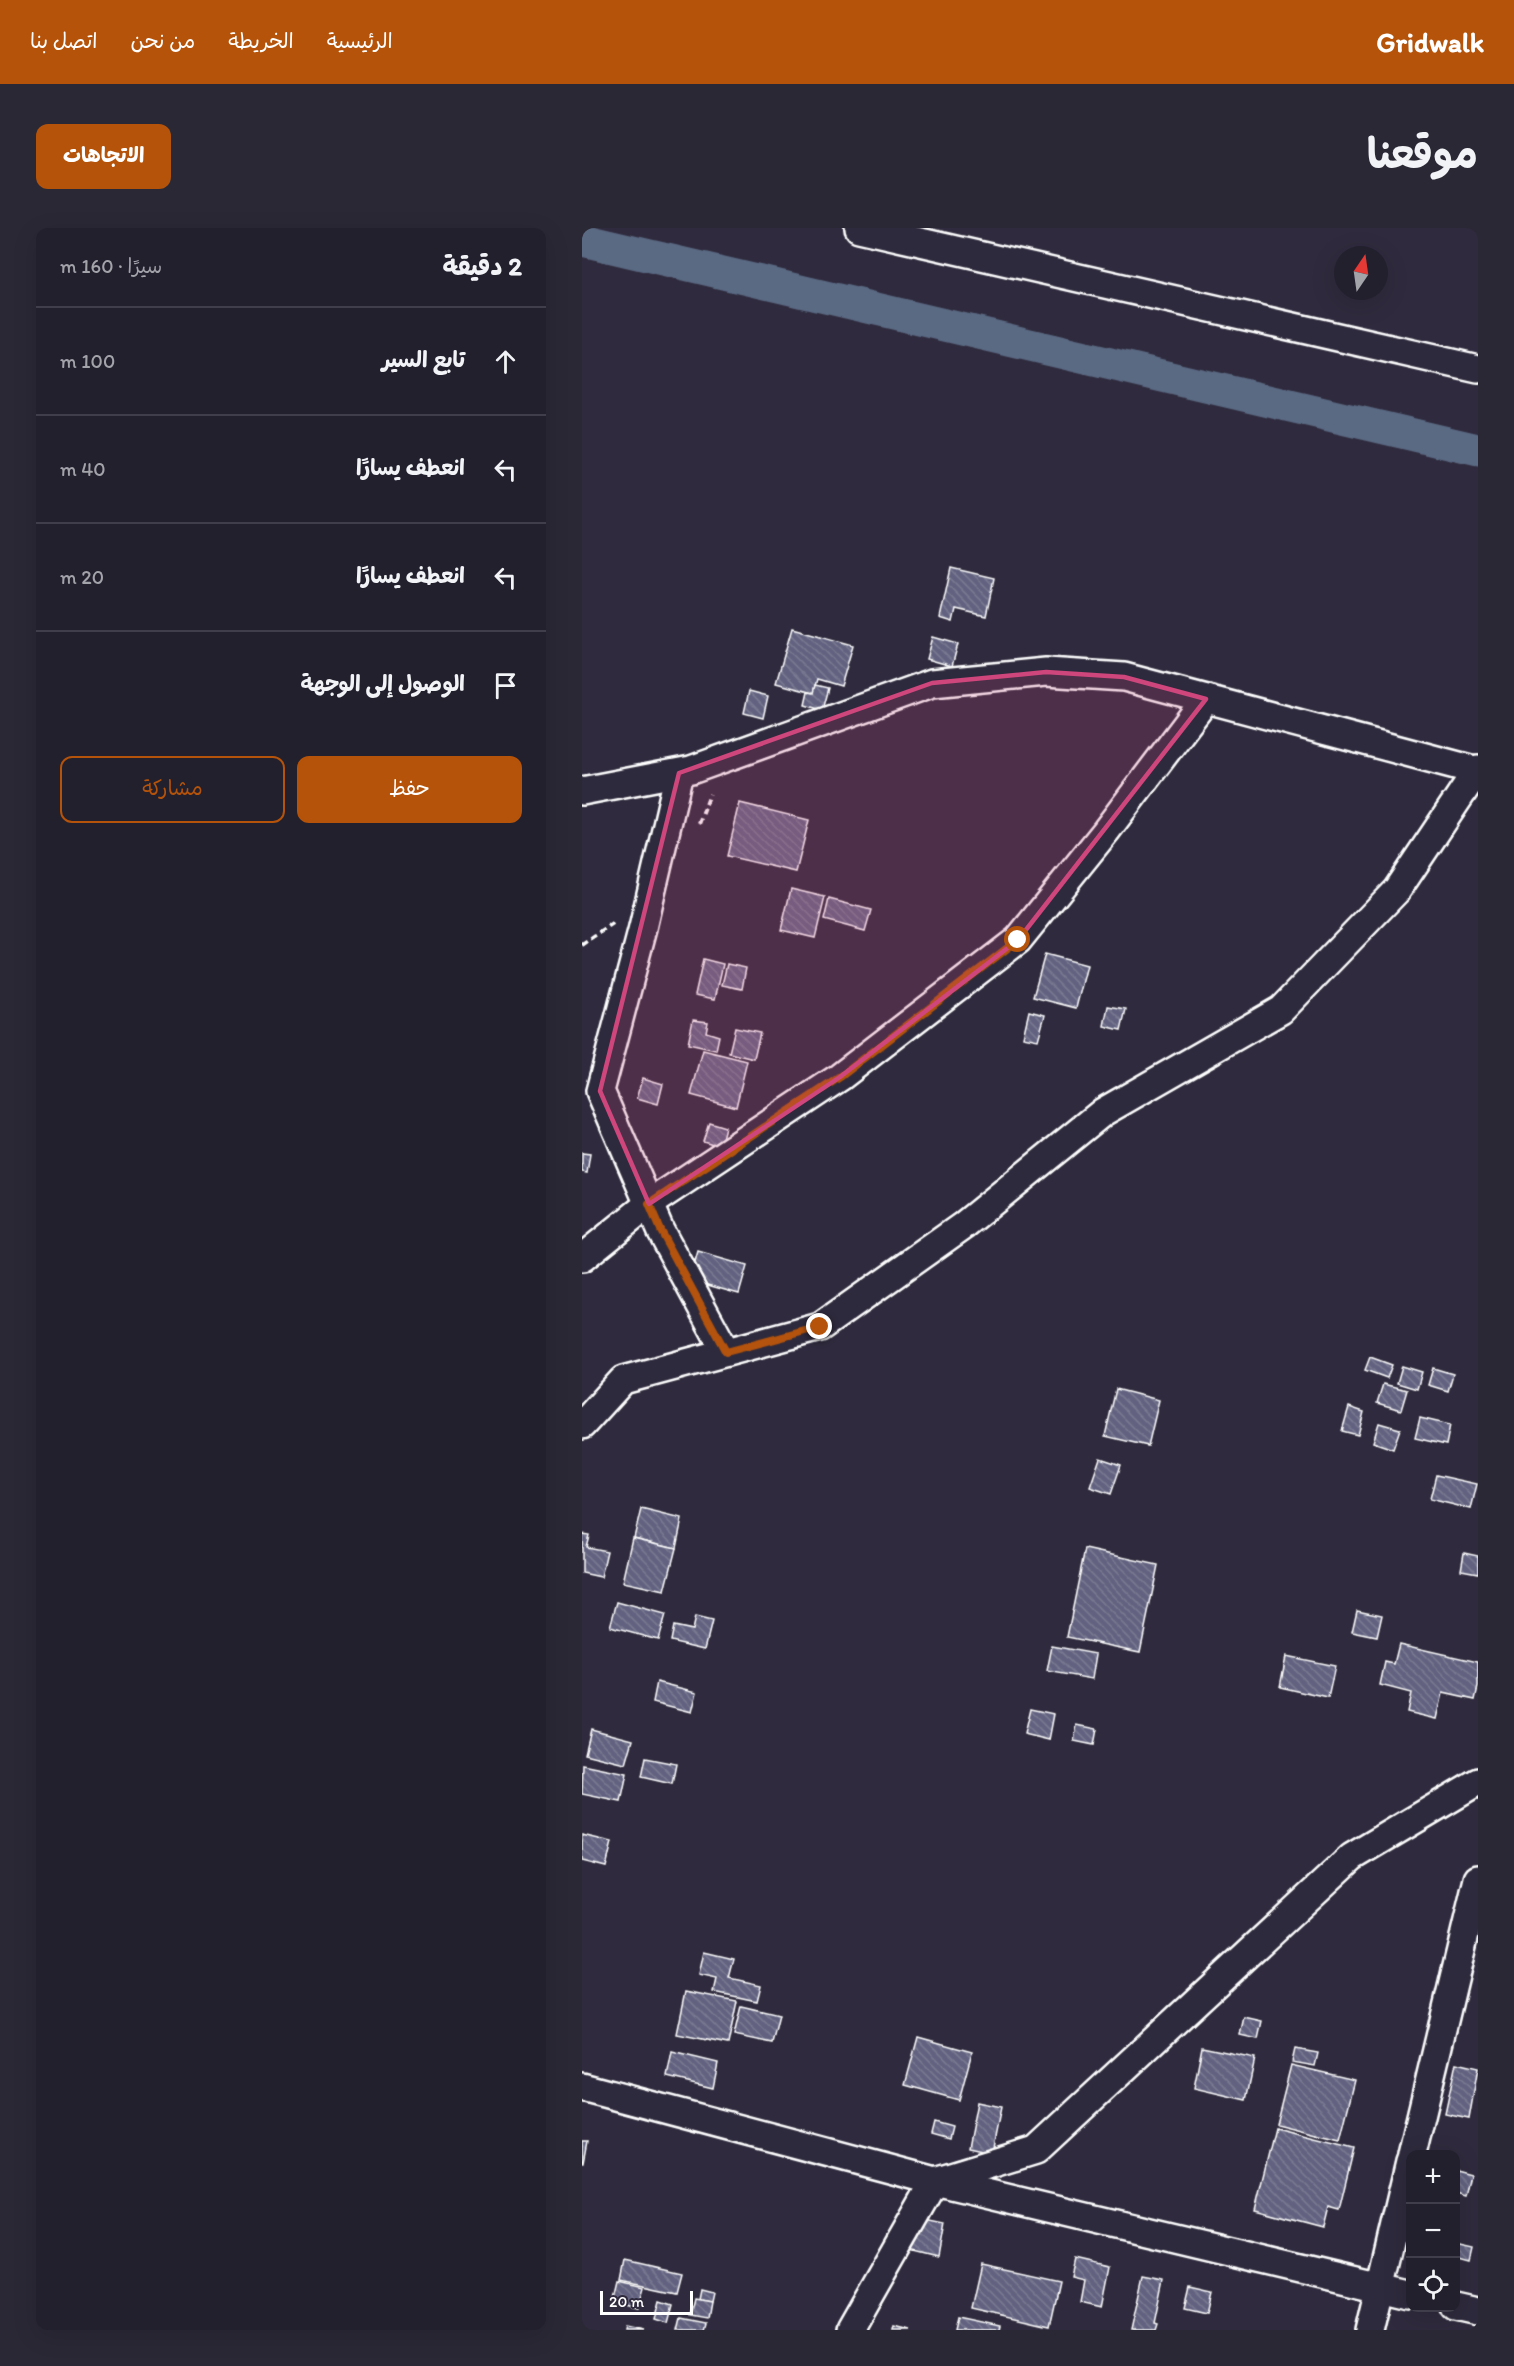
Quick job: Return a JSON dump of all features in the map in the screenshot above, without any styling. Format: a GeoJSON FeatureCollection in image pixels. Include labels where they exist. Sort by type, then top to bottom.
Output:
{"type":"FeatureCollection","features":[{"type":"Feature","properties":{"kind":"street"},"geometry":{"type":"LineString","coordinates":[[859,228],[1478,369]]}},
{"type":"Feature","properties":{"kind":"street"},"geometry":{"type":"LineString","coordinates":[[582,791],[679,773],[932,683],[1046,672],[1124,677],[1477,770],[1397,890],[1281,1010],[1103,1112],[964,1226],[820,1327],[623,1380],[582,1425]]}},
{"type":"Feature","properties":{"kind":"street"},"geometry":{"type":"LineString","coordinates":[[582,1258],[649,1204],[840,1077],[1018,940],[1106,831],[1206,699]]}},
{"type":"Feature","properties":{"kind":"street"},"geometry":{"type":"LineString","coordinates":[[679,773],[643,928],[600,1091],[660,1230],[726,1352]]}},
{"type":"Feature","properties":{"kind":"street"},"geometry":{"type":"LineString","coordinates":[[849,2329],[935,2181],[1036,2150],[1352,1857],[1478,1782]]}},
{"type":"Feature","properties":{"kind":"street"},"geometry":{"type":"LineString","coordinates":[[1413,2150],[1478,1879]]}},
{"type":"Feature","properties":{"kind":"street"},"geometry":{"type":"LineString","coordinates":[[582,2087],[935,2181],[1406,2293]]}},
{"type":"Feature","properties":{"kind":"street"},"geometry":{"type":"LineString","coordinates":[[1370,2330],[1406,2178]]}},
{"type":"Feature","properties":{"kind":"street"},"geometry":{"type":"LineString","coordinates":[[1460,2307],[1478,2312]]}},
{"type":"Feature","properties":{"kind":"highlighted area"},"geometry":{"type":"Polygon","coordinates":[[[1046,672],[1124,677],[1206,699],[1018,940],[840,1077],[649,1204],[600,1091],[679,773],[932,683],[1046,672]]]}},
{"type":"Feature","properties":{"kind":"building"},"geometry":{"type":"Polygon","coordinates":[[[951,568],[994,578],[986,616],[956,609],[953,622],[940,618],[951,568]]]}},
{"type":"Feature","properties":{"kind":"building"},"geometry":{"type":"Polygon","coordinates":[[[792,628],[853,645],[841,686],[817,679],[813,693],[776,683],[792,628]]]}},
{"type":"Feature","properties":{"kind":"building"},"geometry":{"type":"Polygon","coordinates":[[[933,637],[958,644],[952,666],[927,659],[933,637]]]}},
{"type":"Feature","properties":{"kind":"building"},"geometry":{"type":"Polygon","coordinates":[[[815,685],[828,688],[822,710],[805,705],[808,692],[813,693],[815,685]]]}},
{"type":"Feature","properties":{"kind":"building"},"geometry":{"type":"Polygon","coordinates":[[[749,691],[768,696],[763,718],[744,713],[749,691]]]}},
{"type":"Feature","properties":{"kind":"building"},"geometry":{"type":"Polygon","coordinates":[[[740,803],[809,820],[796,872],[727,856],[740,803]]]}},
{"type":"Feature","properties":{"kind":"building"},"geometry":{"type":"Polygon","coordinates":[[[791,889],[825,897],[815,938],[781,930],[791,889]]]}},
{"type":"Feature","properties":{"kind":"building"},"geometry":{"type":"Polygon","coordinates":[[[829,899],[871,910],[865,931],[824,920],[829,899]]]}},
{"type":"Feature","properties":{"kind":"building"},"geometry":{"type":"Polygon","coordinates":[[[1045,954],[1087,965],[1076,1008],[1033,997],[1045,954]]]}},
{"type":"Feature","properties":{"kind":"building"},"geometry":{"type":"Polygon","coordinates":[[[703,959],[723,964],[715,999],[695,995],[703,959]]]}},
{"type":"Feature","properties":{"kind":"building"},"geometry":{"type":"Polygon","coordinates":[[[727,964],[746,968],[742,989],[722,985],[727,964]]]}},
{"type":"Feature","properties":{"kind":"building"},"geometry":{"type":"Polygon","coordinates":[[[1108,1006],[1126,1009],[1121,1030],[1104,1026],[1108,1006]]]}},
{"type":"Feature","properties":{"kind":"building"},"geometry":{"type":"Polygon","coordinates":[[[1029,1011],[1045,1015],[1038,1040],[1023,1037],[1029,1011]]]}},
{"type":"Feature","properties":{"kind":"building"},"geometry":{"type":"Polygon","coordinates":[[[693,1020],[708,1022],[706,1032],[719,1036],[716,1050],[688,1044],[693,1020]]]}},
{"type":"Feature","properties":{"kind":"building"},"geometry":{"type":"Polygon","coordinates":[[[735,1028],[760,1033],[754,1059],[729,1053],[735,1028]]]}},
{"type":"Feature","properties":{"kind":"building"},"geometry":{"type":"Polygon","coordinates":[[[703,1050],[747,1061],[736,1107],[691,1095],[703,1050]]]}},
{"type":"Feature","properties":{"kind":"building"},"geometry":{"type":"Polygon","coordinates":[[[643,1078],[663,1084],[658,1104],[637,1098],[643,1078]]]}},
{"type":"Feature","properties":{"kind":"building"},"geometry":{"type":"Polygon","coordinates":[[[709,1122],[725,1127],[720,1146],[703,1141],[709,1122]]]}},
{"type":"Feature","properties":{"kind":"building"},"geometry":{"type":"Polygon","coordinates":[[[582,1153],[590,1154],[587,1173],[582,1172],[582,1153]]]}},
{"type":"Feature","properties":{"kind":"building"},"geometry":{"type":"Polygon","coordinates":[[[698,1252],[747,1266],[739,1294],[690,1280],[698,1252]]]}},
{"type":"Feature","properties":{"kind":"building"},"geometry":{"type":"Polygon","coordinates":[[[1370,1357],[1392,1365],[1387,1378],[1365,1370],[1370,1357]]]}},
{"type":"Feature","properties":{"kind":"building"},"geometry":{"type":"Polygon","coordinates":[[[1402,1366],[1422,1372],[1417,1389],[1397,1383],[1402,1366]]]}},
{"type":"Feature","properties":{"kind":"building"},"geometry":{"type":"Polygon","coordinates":[[[1433,1368],[1453,1374],[1448,1391],[1428,1385],[1433,1368]]]}},
{"type":"Feature","properties":{"kind":"building"},"geometry":{"type":"Polygon","coordinates":[[[1383,1384],[1407,1390],[1401,1410],[1377,1403],[1383,1384]]]}},
{"type":"Feature","properties":{"kind":"building"},"geometry":{"type":"Polygon","coordinates":[[[1116,1389],[1159,1400],[1148,1446],[1105,1436],[1116,1389]]]}},
{"type":"Feature","properties":{"kind":"building"},"geometry":{"type":"Polygon","coordinates":[[[1349,1407],[1364,1412],[1358,1435],[1342,1431],[1349,1407]]]}},
{"type":"Feature","properties":{"kind":"building"},"geometry":{"type":"Polygon","coordinates":[[[1420,1418],[1450,1425],[1446,1445],[1415,1438],[1420,1418]]]}},
{"type":"Feature","properties":{"kind":"building"},"geometry":{"type":"Polygon","coordinates":[[[1379,1423],[1400,1429],[1393,1449],[1373,1442],[1379,1423]]]}},
{"type":"Feature","properties":{"kind":"building"},"geometry":{"type":"Polygon","coordinates":[[[1100,1458],[1121,1465],[1111,1494],[1090,1487],[1100,1458]]]}},
{"type":"Feature","properties":{"kind":"building"},"geometry":{"type":"Polygon","coordinates":[[[1436,1475],[1477,1484],[1471,1509],[1430,1499],[1436,1475]]]}},
{"type":"Feature","properties":{"kind":"building"},"geometry":{"type":"Polygon","coordinates":[[[641,1509],[682,1519],[676,1548],[634,1538],[641,1509]]]}},
{"type":"Feature","properties":{"kind":"building"},"geometry":{"type":"Polygon","coordinates":[[[582,1534],[589,1535],[586,1547],[607,1551],[601,1577],[582,1573],[582,1534]]]}},
{"type":"Feature","properties":{"kind":"building"},"geometry":{"type":"Polygon","coordinates":[[[633,1538],[676,1548],[665,1591],[623,1582],[633,1538]]]}},
{"type":"Feature","properties":{"kind":"building"},"geometry":{"type":"Polygon","coordinates":[[[1085,1549],[1158,1565],[1140,1652],[1067,1637],[1085,1549]]]}},
{"type":"Feature","properties":{"kind":"building"},"geometry":{"type":"Polygon","coordinates":[[[1464,1553],[1478,1556],[1478,1573],[1461,1570],[1464,1553]]]}},
{"type":"Feature","properties":{"kind":"building"},"geometry":{"type":"Polygon","coordinates":[[[617,1602],[665,1615],[658,1640],[610,1627],[617,1602]]]}},
{"type":"Feature","properties":{"kind":"building"},"geometry":{"type":"Polygon","coordinates":[[[1357,1610],[1382,1615],[1377,1637],[1352,1632],[1357,1610]]]}},
{"type":"Feature","properties":{"kind":"building"},"geometry":{"type":"Polygon","coordinates":[[[695,1617],[712,1621],[705,1649],[670,1641],[673,1626],[692,1630],[695,1617]]]}},
{"type":"Feature","properties":{"kind":"building"},"geometry":{"type":"Polygon","coordinates":[[[1399,1644],[1478,1662],[1478,1687],[1475,1700],[1443,1693],[1437,1719],[1407,1712],[1411,1693],[1380,1685],[1385,1662],[1394,1664],[1399,1644]]]}},
{"type":"Feature","properties":{"kind":"building"},"geometry":{"type":"Polygon","coordinates":[[[1052,1646],[1096,1654],[1092,1679],[1047,1671],[1052,1646]]]}},
{"type":"Feature","properties":{"kind":"building"},"geometry":{"type":"Polygon","coordinates":[[[1286,1656],[1335,1666],[1328,1698],[1280,1687],[1286,1656]]]}},
{"type":"Feature","properties":{"kind":"building"},"geometry":{"type":"Polygon","coordinates":[[[657,1682],[697,1692],[692,1712],[653,1702],[657,1682]]]}},
{"type":"Feature","properties":{"kind":"building"},"geometry":{"type":"Polygon","coordinates":[[[1030,1709],[1054,1714],[1049,1740],[1024,1734],[1030,1709]]]}},
{"type":"Feature","properties":{"kind":"building"},"geometry":{"type":"Polygon","coordinates":[[[1077,1725],[1097,1729],[1094,1745],[1074,1741],[1077,1725]]]}},
{"type":"Feature","properties":{"kind":"building"},"geometry":{"type":"Polygon","coordinates":[[[591,1729],[633,1740],[626,1764],[585,1754],[591,1729]]]}},
{"type":"Feature","properties":{"kind":"building"},"geometry":{"type":"Polygon","coordinates":[[[645,1758],[676,1764],[672,1784],[641,1777],[645,1758]]]}},
{"type":"Feature","properties":{"kind":"building"},"geometry":{"type":"Polygon","coordinates":[[[583,1765],[627,1774],[621,1802],[582,1794],[583,1765]]]}},
{"type":"Feature","properties":{"kind":"building"},"geometry":{"type":"Polygon","coordinates":[[[582,1835],[612,1842],[606,1867],[582,1861],[582,1835]]]}},
{"type":"Feature","properties":{"kind":"building"},"geometry":{"type":"Polygon","coordinates":[[[704,1952],[734,1959],[729,1978],[761,1985],[757,2001],[714,1992],[717,1979],[699,1975],[704,1952]]]}},
{"type":"Feature","properties":{"kind":"building"},"geometry":{"type":"Polygon","coordinates":[[[686,1991],[737,2001],[728,2044],[677,2034],[686,1991]]]}},
{"type":"Feature","properties":{"kind":"building"},"geometry":{"type":"Polygon","coordinates":[[[741,2006],[779,2015],[772,2043],[734,2035],[741,2006]]]}},
{"type":"Feature","properties":{"kind":"building"},"geometry":{"type":"Polygon","coordinates":[[[1244,2017],[1262,2021],[1258,2039],[1240,2035],[1244,2017]]]}},
{"type":"Feature","properties":{"kind":"building"},"geometry":{"type":"Polygon","coordinates":[[[918,2037],[972,2052],[959,2100],[905,2085],[918,2037]]]}},
{"type":"Feature","properties":{"kind":"building"},"geometry":{"type":"Polygon","coordinates":[[[1202,2047],[1255,2058],[1246,2100],[1194,2088],[1202,2047]]]}},
{"type":"Feature","properties":{"kind":"building"},"geometry":{"type":"Polygon","coordinates":[[[1295,2049],[1318,2053],[1315,2066],[1292,2062],[1295,2049]]]}},
{"type":"Feature","properties":{"kind":"building"},"geometry":{"type":"Polygon","coordinates":[[[672,2052],[718,2063],[713,2088],[667,2077],[672,2052]]]}},
{"type":"Feature","properties":{"kind":"building"},"geometry":{"type":"Polygon","coordinates":[[[1456,2063],[1478,2068],[1469,2119],[1445,2114],[1456,2063]]]}},
{"type":"Feature","properties":{"kind":"building"},"geometry":{"type":"Polygon","coordinates":[[[1291,2065],[1355,2080],[1340,2140],[1276,2124],[1291,2065]]]}},
{"type":"Feature","properties":{"kind":"building"},"geometry":{"type":"Polygon","coordinates":[[[977,2102],[1001,2107],[992,2153],[968,2148],[977,2102]]]}},
{"type":"Feature","properties":{"kind":"building"},"geometry":{"type":"Polygon","coordinates":[[[934,2122],[952,2127],[949,2139],[931,2134],[934,2122]]]}},
{"type":"Feature","properties":{"kind":"building"},"geometry":{"type":"Polygon","coordinates":[[[1275,2128],[1354,2148],[1339,2210],[1328,2207],[1323,2227],[1255,2209],[1275,2128]]]}},
{"type":"Feature","properties":{"kind":"building"},"geometry":{"type":"Polygon","coordinates":[[[582,2141],[587,2141],[583,2163],[582,2163],[582,2141]]]}},
{"type":"Feature","properties":{"kind":"building"},"geometry":{"type":"Polygon","coordinates":[[[1460,2171],[1471,2174],[1466,2196],[1460,2194],[1460,2171]]]}},
{"type":"Feature","properties":{"kind":"building"},"geometry":{"type":"Polygon","coordinates":[[[916,2218],[945,2224],[939,2257],[910,2250],[916,2218]]]}},
{"type":"Feature","properties":{"kind":"building"},"geometry":{"type":"Polygon","coordinates":[[[1460,2244],[1474,2247],[1471,2260],[1460,2257],[1460,2244]]]}},
{"type":"Feature","properties":{"kind":"building"},"geometry":{"type":"Polygon","coordinates":[[[1075,2259],[1110,2267],[1102,2307],[1080,2302],[1084,2280],[1071,2277],[1075,2259]]]}},
{"type":"Feature","properties":{"kind":"building"},"geometry":{"type":"Polygon","coordinates":[[[625,2260],[682,2273],[677,2292],[621,2280],[625,2260]]]}},
{"type":"Feature","properties":{"kind":"building"},"geometry":{"type":"Polygon","coordinates":[[[981,2264],[1059,2281],[1049,2326],[971,2308],[981,2264]]]}},
{"type":"Feature","properties":{"kind":"building"},"geometry":{"type":"Polygon","coordinates":[[[1143,2276],[1164,2280],[1155,2323],[1158,2324],[1156,2330],[1131,2330],[1143,2276]]]}},
{"type":"Feature","properties":{"kind":"building"},"geometry":{"type":"Polygon","coordinates":[[[619,2281],[645,2287],[639,2308],[614,2302],[619,2281]]]}},
{"type":"Feature","properties":{"kind":"building"},"geometry":{"type":"Polygon","coordinates":[[[1190,2287],[1212,2292],[1207,2313],[1185,2308],[1190,2287]]]}},
{"type":"Feature","properties":{"kind":"building"},"geometry":{"type":"Polygon","coordinates":[[[700,2289],[712,2292],[710,2301],[698,2299],[700,2289]]]}},
{"type":"Feature","properties":{"kind":"building"},"geometry":{"type":"Polygon","coordinates":[[[694,2298],[710,2301],[707,2318],[690,2315],[694,2298]]]}},
{"type":"Feature","properties":{"kind":"building"},"geometry":{"type":"Polygon","coordinates":[[[661,2300],[673,2304],[668,2323],[656,2319],[661,2300]]]}},
{"type":"Feature","properties":{"kind":"building"},"geometry":{"type":"Polygon","coordinates":[[[958,2317],[1000,2326],[999,2330],[955,2330],[958,2317]]]}},
{"type":"Feature","properties":{"kind":"building"},"geometry":{"type":"Polygon","coordinates":[[[681,2318],[706,2323],[704,2330],[678,2330],[681,2318]]]}},
{"type":"Feature","properties":{"kind":"building"},"geometry":{"type":"Polygon","coordinates":[[[625,2326],[644,2330],[624,2330],[625,2326]]]}},
{"type":"Feature","properties":{"kind":"building"},"geometry":{"type":"Polygon","coordinates":[[[894,2326],[911,2330],[893,2330],[894,2326]]]}},
{"type":"Feature","properties":{"kind":"waterway"},"geometry":{"type":"LineString","coordinates":[[582,240],[1478,450]]}},
{"type":"Feature","properties":{"kind":"route"},"geometry":{"type":"LineString","coordinates":[[820,1327],[726,1352],[660,1230],[649,1204],[840,1077],[1018,940]]}}]}
